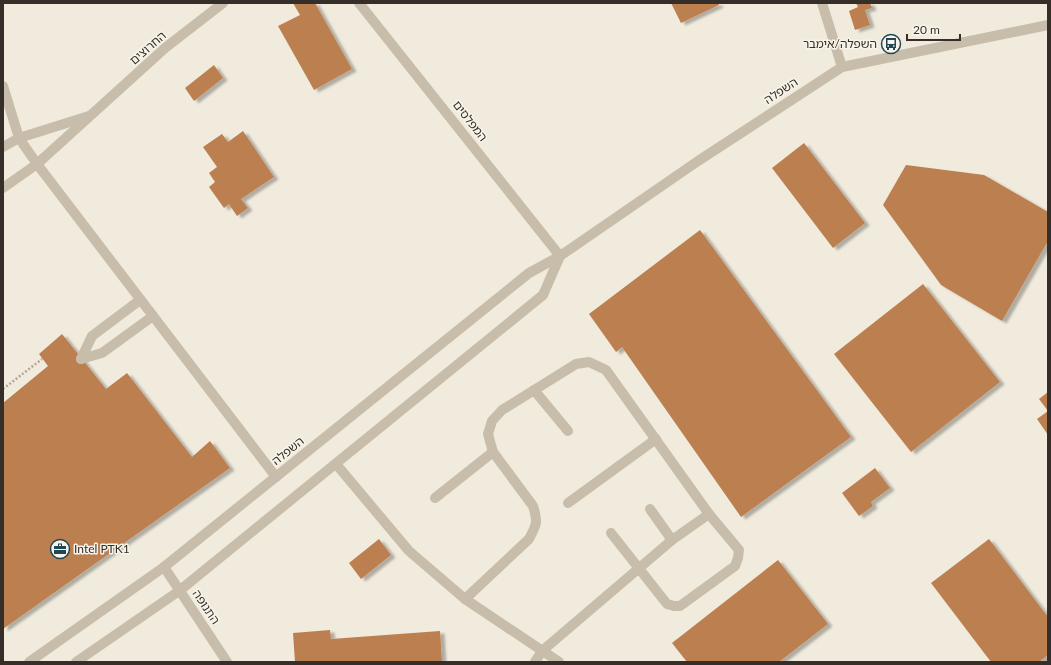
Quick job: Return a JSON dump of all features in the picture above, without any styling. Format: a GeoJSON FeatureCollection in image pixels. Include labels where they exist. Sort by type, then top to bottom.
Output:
{"type":"FeatureCollection","features":[{"type":"Feature","properties":{"kind":"street","name":"החרוצים"},"geometry":{"type":"LineString","coordinates":[[3,188],[36,164],[93,115],[165,48],[223,3]]}},
{"type":"Feature","properties":{"kind":"street","name":"המפלסים"},"geometry":{"type":"LineString","coordinates":[[359,3],[560,256]]}},
{"type":"Feature","properties":{"kind":"street"},"geometry":{"type":"LineString","coordinates":[[822,3],[842,67]]}},
{"type":"Feature","properties":{"kind":"street","name":"השפלה"},"geometry":{"type":"LineString","coordinates":[[29,662],[164,567],[530,273],[560,256],[698,161],[842,67],[1048,25]]}},
{"type":"Feature","properties":{"kind":"street"},"geometry":{"type":"LineString","coordinates":[[3,86],[19,138],[36,164],[276,477]]}},
{"type":"Feature","properties":{"kind":"street","name":"החרוצים"},"geometry":{"type":"LineString","coordinates":[[3,146],[19,138],[93,115]]}},
{"type":"Feature","properties":{"kind":"street"},"geometry":{"type":"LineString","coordinates":[[76,662],[179,591],[543,295],[560,256]]}},
{"type":"Feature","properties":{"kind":"street"},"geometry":{"type":"LineString","coordinates":[[140,300],[92,336],[81,359],[102,353],[153,316]]}},
{"type":"Feature","properties":{"kind":"street"},"geometry":{"type":"LineString","coordinates":[[465,599],[530,539],[536,527],[536,515],[533,506],[493,452],[488,434],[492,421],[502,410],[576,364],[589,362],[606,370],[708,514],[739,550],[738,558],[735,566],[680,606],[674,606],[667,604],[611,533]]}},
{"type":"Feature","properties":{"kind":"street"},"geometry":{"type":"LineString","coordinates":[[534,390],[568,431]]}},
{"type":"Feature","properties":{"kind":"street"},"geometry":{"type":"LineString","coordinates":[[568,503],[656,439]]}},
{"type":"Feature","properties":{"kind":"street"},"geometry":{"type":"LineString","coordinates":[[435,498],[493,452]]}},
{"type":"Feature","properties":{"kind":"street"},"geometry":{"type":"LineString","coordinates":[[336,464],[409,552],[465,599],[559,662]]}},
{"type":"Feature","properties":{"kind":"street"},"geometry":{"type":"LineString","coordinates":[[650,509],[672,540]]}},
{"type":"Feature","properties":{"kind":"street"},"geometry":{"type":"LineString","coordinates":[[535,662],[542,651],[639,568],[672,540],[708,514]]}},
{"type":"Feature","properties":{"kind":"street","name":"התנופה"},"geometry":{"type":"LineString","coordinates":[[164,567],[227,662]]}},
{"type":"Feature","properties":{"kind":"path"},"geometry":{"type":"LineString","coordinates":[[3,389],[42,359]]}},
{"type":"Feature","properties":{"kind":"building"},"geometry":{"type":"Polygon","coordinates":[[[293,3],[315,3],[352,69],[314,90],[278,26],[300,15],[293,3]]]}},
{"type":"Feature","properties":{"kind":"building"},"geometry":{"type":"Polygon","coordinates":[[[671,3],[718,3],[719,5],[681,23],[671,3]]]}},
{"type":"Feature","properties":{"kind":"building"},"geometry":{"type":"Polygon","coordinates":[[[856,3],[870,3],[872,8],[865,10],[870,25],[855,30],[849,11],[858,7],[856,3]]]}},
{"type":"Feature","properties":{"kind":"building"},"geometry":{"type":"Polygon","coordinates":[[[214,65],[223,78],[194,101],[185,88],[214,65]]]}},
{"type":"Feature","properties":{"kind":"building"},"geometry":{"type":"Polygon","coordinates":[[[243,131],[274,177],[241,199],[248,208],[237,216],[229,204],[224,208],[209,187],[215,182],[209,173],[217,167],[203,147],[222,134],[228,142],[243,131]]]}},
{"type":"Feature","properties":{"kind":"building"},"geometry":{"type":"Polygon","coordinates":[[[804,143],[865,223],[833,248],[772,168],[804,143]]]}},
{"type":"Feature","properties":{"kind":"building"},"geometry":{"type":"Polygon","coordinates":[[[906,165],[984,175],[1048,212],[1048,241],[1002,321],[941,285],[883,205],[906,165]]]}},
{"type":"Feature","properties":{"kind":"building"},"geometry":{"type":"Polygon","coordinates":[[[700,230],[851,437],[741,517],[622,347],[616,352],[589,314],[700,230]]]}},
{"type":"Feature","properties":{"kind":"building"},"geometry":{"type":"Polygon","coordinates":[[[923,284],[1000,382],[911,452],[834,354],[923,284]]]}},
{"type":"Feature","properties":{"kind":"building","name":"Intel PTK1"},"geometry":{"type":"Polygon","coordinates":[[[62,334],[106,389],[127,373],[192,457],[210,441],[230,468],[3,629],[3,403],[48,366],[39,354],[62,334]]]}},
{"type":"Feature","properties":{"kind":"building"},"geometry":{"type":"Polygon","coordinates":[[[1048,392],[1048,411],[1039,399],[1048,392]]]}},
{"type":"Feature","properties":{"kind":"building"},"geometry":{"type":"Polygon","coordinates":[[[1048,411],[1048,435],[1037,419],[1048,411]]]}},
{"type":"Feature","properties":{"kind":"building"},"geometry":{"type":"Polygon","coordinates":[[[875,468],[890,488],[871,502],[873,506],[859,516],[842,493],[875,468]]]}},
{"type":"Feature","properties":{"kind":"building"},"geometry":{"type":"Polygon","coordinates":[[[379,539],[391,555],[361,579],[349,563],[379,539]]]}},
{"type":"Feature","properties":{"kind":"building"},"geometry":{"type":"Polygon","coordinates":[[[989,539],[1048,617],[1048,655],[1039,662],[991,662],[931,583],[989,539]]]}},
{"type":"Feature","properties":{"kind":"building"},"geometry":{"type":"Polygon","coordinates":[[[778,560],[828,624],[779,662],[687,662],[672,643],[778,560]]]}},
{"type":"Feature","properties":{"kind":"building"},"geometry":{"type":"Polygon","coordinates":[[[330,630],[331,639],[440,631],[442,662],[295,662],[293,633],[330,630]]]}},
{"type":"Feature","properties":{"kind":"place","name":"השפלה/אימבר"},"geometry":{"type":"Point","coordinates":[891,44]}},
{"type":"Feature","properties":{"kind":"place","name":"Intel PTK1"},"geometry":{"type":"Point","coordinates":[60,549]}}]}
